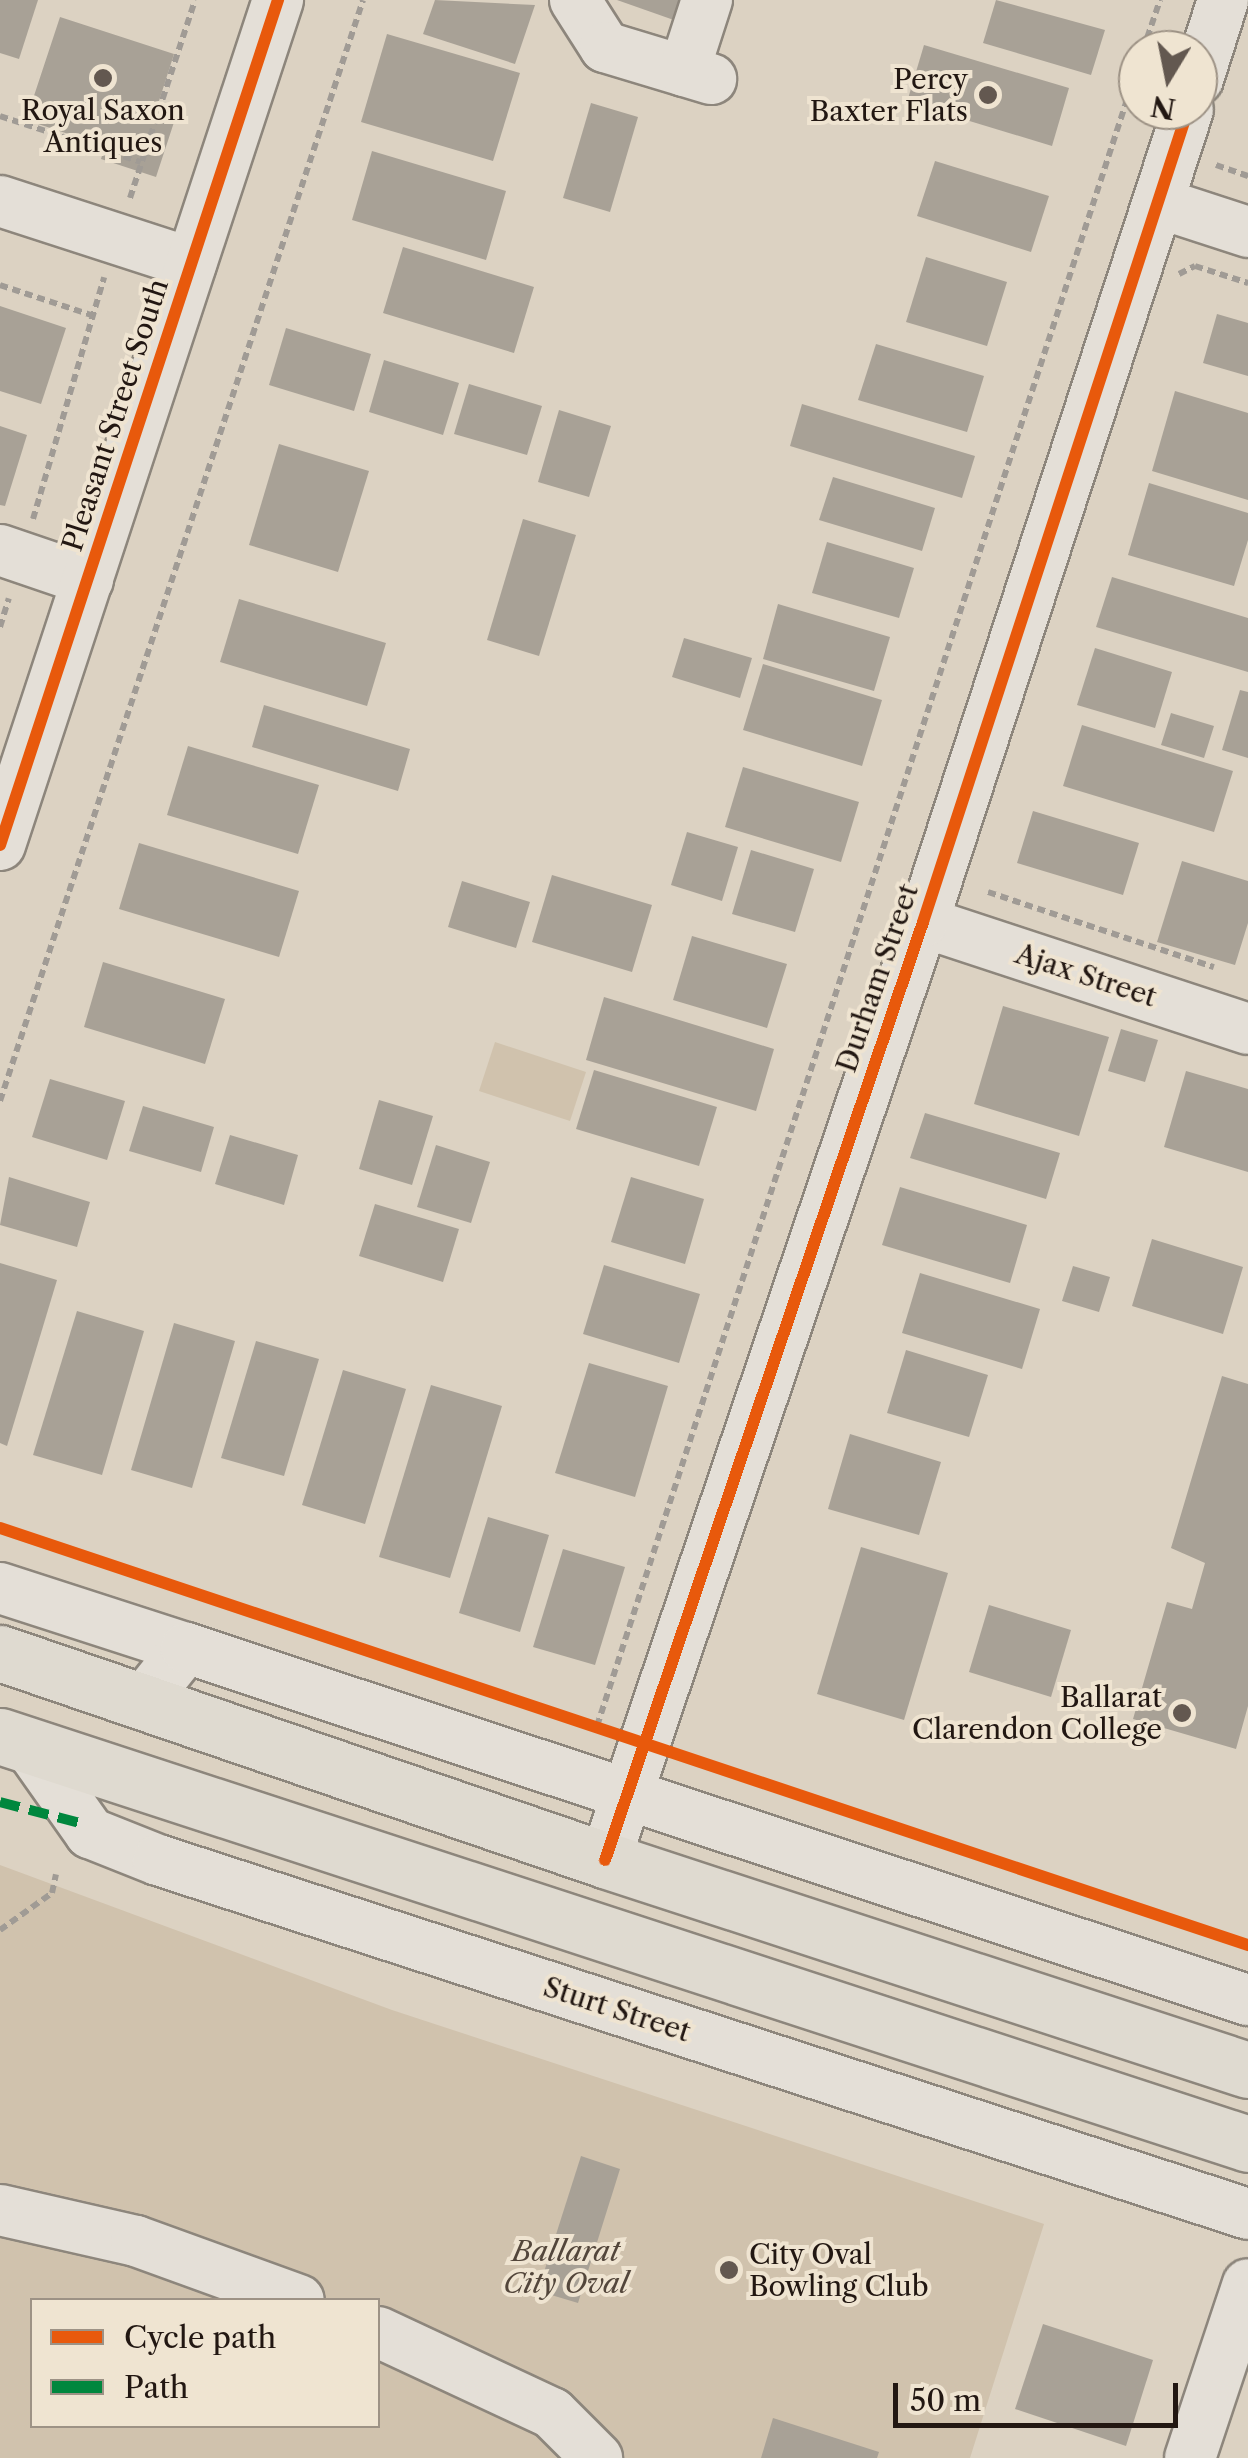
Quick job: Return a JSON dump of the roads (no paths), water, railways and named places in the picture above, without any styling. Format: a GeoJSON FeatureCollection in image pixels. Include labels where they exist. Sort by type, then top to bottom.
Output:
{"type":"FeatureCollection","features":[{"type":"Feature","properties":{"kind":"main road"},"geometry":{"type":"LineString","coordinates":[[0,1652],[141,1704],[605,1860],[1248,2070]]}},
{"type":"Feature","properties":{"kind":"main road","name":"Sturt Street"},"geometry":{"type":"LineString","coordinates":[[14,1741],[1248,2144]]}},
{"type":"Feature","properties":{"kind":"street","name":"Pleasant Street South"},"geometry":{"type":"LineString","coordinates":[[0,845],[278,0]]}},
{"type":"Feature","properties":{"kind":"street"},"geometry":{"type":"LineString","coordinates":[[576,0],[605,46],[698,75],[707,0]]}},
{"type":"Feature","properties":{"kind":"street"},"geometry":{"type":"LineString","coordinates":[[1213,30],[1222,0]]}},
{"type":"Feature","properties":{"kind":"street","name":"Durham Street"},"geometry":{"type":"LineString","coordinates":[[605,1860],[625,1795],[620,1733],[924,922],[1182,130]]}},
{"type":"Feature","properties":{"kind":"street"},"geometry":{"type":"LineString","coordinates":[[0,201],[191,264]]}},
{"type":"Feature","properties":{"kind":"street"},"geometry":{"type":"LineString","coordinates":[[1160,203],[1248,232]]}},
{"type":"Feature","properties":{"kind":"street"},"geometry":{"type":"LineString","coordinates":[[11,554],[88,580]]}},
{"type":"Feature","properties":{"kind":"street","name":"Ajax Street"},"geometry":{"type":"LineString","coordinates":[[924,922],[1248,1029]]}},
{"type":"Feature","properties":{"kind":"street"},"geometry":{"type":"LineString","coordinates":[[0,1588],[1248,2000]]}},
{"type":"Feature","properties":{"kind":"street"},"geometry":{"type":"LineString","coordinates":[[141,1704],[186,1648]]}},
{"type":"Feature","properties":{"kind":"street","name":"Sturt Street"},"geometry":{"type":"LineString","coordinates":[[14,1741],[90,1832],[158,1860],[1248,2214]]}},
{"type":"Feature","properties":{"kind":"street"},"geometry":{"type":"LineString","coordinates":[[0,2210],[136,2241],[293,2298]]}},
{"type":"Feature","properties":{"kind":"street"},"geometry":{"type":"LineString","coordinates":[[1190,2458],[1248,2284]]}},
{"type":"Feature","properties":{"kind":"street"},"geometry":{"type":"LineString","coordinates":[[380,2333],[552,2413],[597,2458]]}},
{"type":"Feature","properties":{"kind":"place","name":"Royal Saxon Antiques"},"geometry":{"type":"Point","coordinates":[103,78]}},
{"type":"Feature","properties":{"kind":"place","name":"Percy Baxter Flats"},"geometry":{"type":"Point","coordinates":[988,95]}},
{"type":"Feature","properties":{"kind":"place","name":"Ballarat Clarendon College"},"geometry":{"type":"Point","coordinates":[1182,1713]}},
{"type":"Feature","properties":{"kind":"place","name":"City Oval Bowling Club"},"geometry":{"type":"Point","coordinates":[729,2270]}},
{"type":"Feature","properties":{"kind":"park label","name":"Ballarat City Oval"},"geometry":{"type":"Point","coordinates":[566,2267]}}]}
